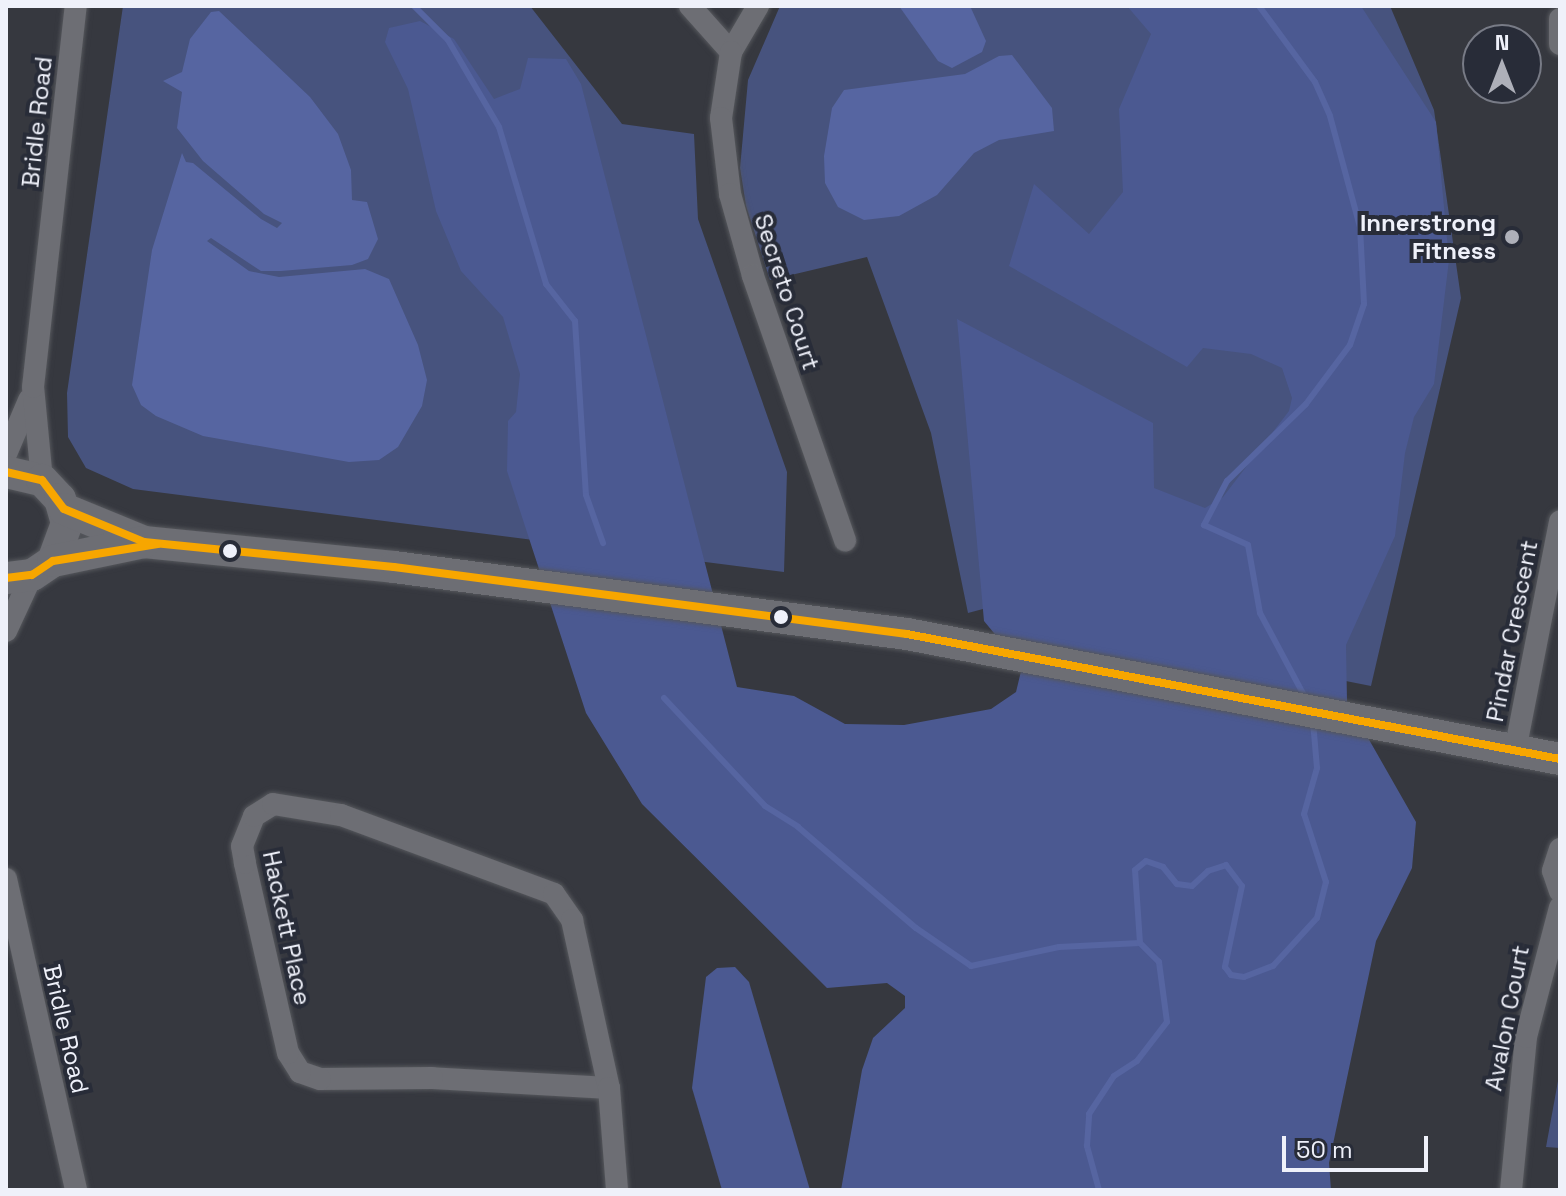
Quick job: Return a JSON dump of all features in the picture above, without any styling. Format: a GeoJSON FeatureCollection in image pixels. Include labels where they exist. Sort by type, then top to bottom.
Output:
{"type":"FeatureCollection","features":[{"type":"Feature","properties":{"kind":"street","name":"Bridle Road"},"geometry":{"type":"LineString","coordinates":[[6,454],[18,436],[33,387],[76,6]]}},
{"type":"Feature","properties":{"kind":"street"},"geometry":{"type":"LineString","coordinates":[[690,6],[731,52],[758,6]]}},
{"type":"Feature","properties":{"kind":"street"},"geometry":{"type":"LineString","coordinates":[[1560,19],[1560,44]]}},
{"type":"Feature","properties":{"kind":"street","name":"Secreto Court"},"geometry":{"type":"LineString","coordinates":[[731,52],[721,118],[730,194],[753,276],[845,540]]}},
{"type":"Feature","properties":{"kind":"street","name":"Bridle Road"},"geometry":{"type":"LineString","coordinates":[[33,387],[42,480]]}},
{"type":"Feature","properties":{"kind":"street"},"geometry":{"type":"LineString","coordinates":[[6,472],[42,480],[64,509],[144,542],[394,567],[834,623],[1004,651],[1560,759]]}},
{"type":"Feature","properties":{"kind":"street"},"geometry":{"type":"LineString","coordinates":[[6,631],[30,572],[66,534],[64,509]]}},
{"type":"Feature","properties":{"kind":"street","name":"Pindar Crescent"},"geometry":{"type":"LineString","coordinates":[[1515,751],[1560,521]]}},
{"type":"Feature","properties":{"kind":"street"},"geometry":{"type":"LineString","coordinates":[[30,572],[144,542]]}},
{"type":"Feature","properties":{"kind":"street","name":"Hackett Place"},"geometry":{"type":"LineString","coordinates":[[609,1088],[432,1078],[320,1079],[300,1072],[288,1053],[245,863],[242,846],[254,816],[273,804],[341,815],[554,894],[572,920],[609,1088],[617,1190]]}},
{"type":"Feature","properties":{"kind":"street"},"geometry":{"type":"LineString","coordinates":[[1560,849],[1553,871],[1560,891]]}},
{"type":"Feature","properties":{"kind":"street","name":"Bridle Road"},"geometry":{"type":"LineString","coordinates":[[6,879],[76,1190]]}},
{"type":"Feature","properties":{"kind":"street","name":"Avalon Court"},"geometry":{"type":"LineString","coordinates":[[1511,1190],[1526,1037],[1560,907]]}},
{"type":"Feature","properties":{"kind":"shaded area"},"geometry":{"type":"Polygon","coordinates":[[[123,6],[530,6],[622,124],[694,134],[698,219],[787,472],[784,572],[133,489],[86,468],[68,437],[67,393],[123,6]]]}},
{"type":"Feature","properties":{"kind":"shaded area"},"geometry":{"type":"Polygon","coordinates":[[[780,6],[1390,6],[1434,110],[1461,298],[1371,686],[983,609],[968,613],[931,433],[867,257],[770,280],[746,206],[740,168],[748,80],[780,6]]]}},
{"type":"Feature","properties":{"kind":"shaded area"},"geometry":{"type":"Polygon","coordinates":[[[899,6],[970,6],[986,41],[982,52],[952,68],[938,61],[899,6]]]}},
{"type":"Feature","properties":{"kind":"shaded area"},"geometry":{"type":"Polygon","coordinates":[[[1127,6],[1361,6],[1436,122],[1449,260],[1434,384],[1414,417],[1405,453],[1395,536],[1346,645],[1347,701],[1416,822],[1412,868],[1376,941],[1329,1163],[1331,1190],[841,1190],[862,1070],[873,1038],[905,1008],[905,996],[887,983],[827,988],[642,804],[586,713],[507,471],[508,421],[516,412],[520,374],[503,317],[461,271],[436,211],[408,89],[385,42],[389,28],[420,21],[454,39],[494,99],[520,89],[528,58],[566,59],[581,84],[737,687],[794,696],[845,724],[904,725],[991,709],[1016,692],[1022,667],[984,621],[957,319],[1153,423],[1154,488],[1205,508],[1223,497],[1289,411],[1292,398],[1282,368],[1251,354],[1203,348],[1187,367],[1009,266],[1034,184],[1089,234],[1123,192],[1119,109],[1151,34],[1127,6]]]}},
{"type":"Feature","properties":{"kind":"shaded area"},"geometry":{"type":"Polygon","coordinates":[[[219,11],[310,97],[338,134],[351,170],[352,200],[367,202],[378,239],[368,259],[352,265],[281,271],[261,271],[211,238],[207,241],[249,271],[279,277],[365,269],[389,279],[418,345],[427,380],[422,406],[398,447],[379,460],[349,462],[203,436],[156,416],[141,405],[132,385],[152,250],[182,153],[186,162],[193,163],[261,219],[277,228],[282,223],[264,214],[203,161],[177,128],[182,92],[163,81],[182,72],[190,39],[211,12],[219,11]]]}},
{"type":"Feature","properties":{"kind":"shaded area"},"geometry":{"type":"Polygon","coordinates":[[[1012,55],[1052,108],[1054,131],[999,140],[974,153],[937,195],[899,216],[864,220],[838,207],[825,183],[824,156],[832,108],[844,90],[965,74],[999,56],[1012,55]]]}},
{"type":"Feature","properties":{"kind":"shaded area"},"geometry":{"type":"Polygon","coordinates":[[[735,967],[749,982],[810,1190],[722,1190],[692,1088],[706,977],[717,968],[735,967]]]}},
{"type":"Feature","properties":{"kind":"shaded area"},"geometry":{"type":"Polygon","coordinates":[[[1560,1070],[1560,1148],[1546,1147],[1560,1070]]]}},
{"type":"Feature","properties":{"kind":"waterway"},"geometry":{"type":"LineString","coordinates":[[414,6],[448,40],[499,127],[546,284],[575,321],[586,495],[603,543]]}},
{"type":"Feature","properties":{"kind":"waterway"},"geometry":{"type":"LineString","coordinates":[[1259,6],[1315,82],[1330,116],[1360,227],[1364,304],[1350,345],[1306,404],[1227,481],[1204,525],[1248,545],[1260,613],[1306,699]]}},
{"type":"Feature","properties":{"kind":"waterway"},"geometry":{"type":"LineString","coordinates":[[664,698],[765,806],[798,827],[916,928],[971,966],[1059,947],[1140,943]]}},
{"type":"Feature","properties":{"kind":"waterway"},"geometry":{"type":"LineString","coordinates":[[1099,1190],[1087,1146],[1089,1114],[1114,1076],[1137,1061],[1167,1022],[1159,962],[1140,943],[1135,870],[1146,861],[1163,867],[1177,884],[1192,886],[1208,871],[1226,865],[1242,886],[1225,967],[1231,975],[1244,977],[1273,966],[1317,918],[1326,882],[1304,814],[1317,768],[1313,721]]}},
{"type":"Feature","properties":{"kind":"transit line"},"geometry":{"type":"LineString","coordinates":[[6,472],[42,480],[64,509],[144,542],[394,567],[907,634],[1560,759]]}},
{"type":"Feature","properties":{"kind":"transit line"},"geometry":{"type":"LineString","coordinates":[[6,578],[32,575],[53,561],[158,544]]}},
{"type":"Feature","properties":{"kind":"place","name":"Innerstrong Fitness"},"geometry":{"type":"Point","coordinates":[1512,237]}}]}
